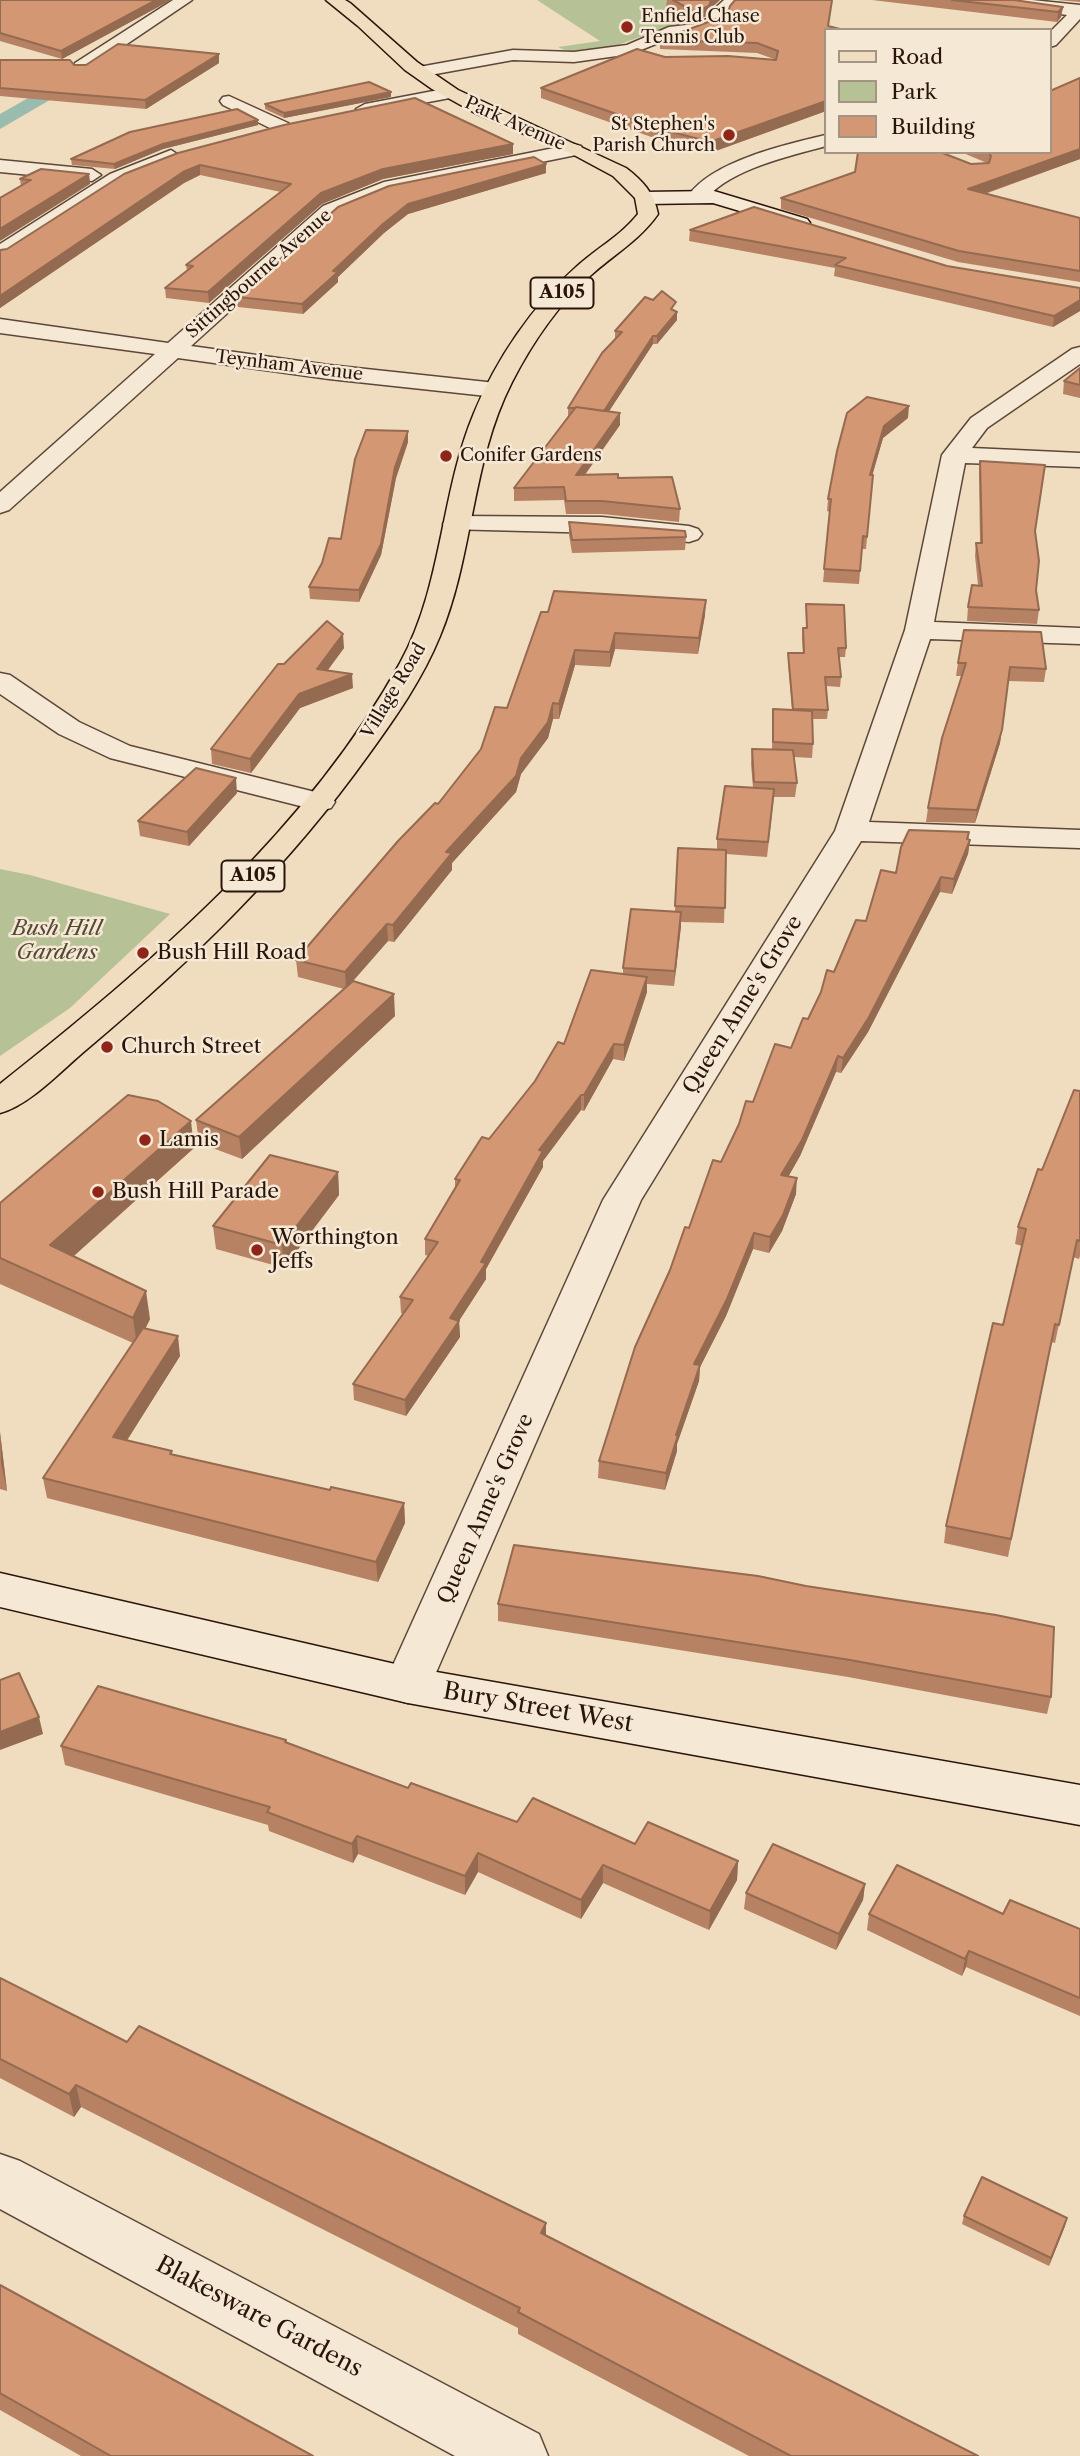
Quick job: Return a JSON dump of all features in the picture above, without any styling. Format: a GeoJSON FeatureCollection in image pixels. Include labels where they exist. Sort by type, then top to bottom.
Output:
{"type":"FeatureCollection","features":[{"type":"Feature","properties":{"kind":"main road","name":"Park Avenue"},"geometry":{"type":"LineString","coordinates":[[334,0],[355,14],[419,72],[449,93],[621,171],[645,198]]}},
{"type":"Feature","properties":{"kind":"main road","name":"Village Road"},"geometry":{"type":"LineString","coordinates":[[0,1102],[154,975],[227,905],[320,802],[389,705],[427,638],[447,578],[464,481],[477,436],[496,390],[526,338],[553,302],[581,273],[646,218],[649,210],[645,198]]}},
{"type":"Feature","properties":{"kind":"street"},"geometry":{"type":"LineString","coordinates":[[80,67],[184,0]]}},
{"type":"Feature","properties":{"kind":"street"},"geometry":{"type":"LineString","coordinates":[[698,29],[719,19],[719,13],[733,0]]}},
{"type":"Feature","properties":{"kind":"street"},"geometry":{"type":"LineString","coordinates":[[1003,0],[1079,11]]}},
{"type":"Feature","properties":{"kind":"street"},"geometry":{"type":"LineString","coordinates":[[1052,41],[1079,11]]}},
{"type":"Feature","properties":{"kind":"street"},"geometry":{"type":"LineString","coordinates":[[419,72],[513,55],[574,57],[631,49],[675,30],[698,29],[722,33]]}},
{"type":"Feature","properties":{"kind":"street"},"geometry":{"type":"LineString","coordinates":[[1052,42],[1070,44]]}},
{"type":"Feature","properties":{"kind":"street"},"geometry":{"type":"LineString","coordinates":[[631,49],[653,56]]}},
{"type":"Feature","properties":{"kind":"street"},"geometry":{"type":"LineString","coordinates":[[342,114],[449,93]]}},
{"type":"Feature","properties":{"kind":"street"},"geometry":{"type":"LineString","coordinates":[[229,101],[282,127]]}},
{"type":"Feature","properties":{"kind":"street"},"geometry":{"type":"LineString","coordinates":[[248,135],[306,122]]}},
{"type":"Feature","properties":{"kind":"street"},"geometry":{"type":"LineString","coordinates":[[699,195],[706,186],[763,158],[824,141]]}},
{"type":"Feature","properties":{"kind":"street"},"geometry":{"type":"LineString","coordinates":[[0,253],[117,178],[193,150]]}},
{"type":"Feature","properties":{"kind":"street","name":"Sittingbourne Avenue"},"geometry":{"type":"LineString","coordinates":[[0,505],[330,210],[384,188],[574,150]]}},
{"type":"Feature","properties":{"kind":"street"},"geometry":{"type":"LineString","coordinates":[[0,166],[117,178]]}},
{"type":"Feature","properties":{"kind":"street"},"geometry":{"type":"LineString","coordinates":[[645,198],[699,195],[714,197],[824,231]]}},
{"type":"Feature","properties":{"kind":"street","name":"Teynham Avenue"},"geometry":{"type":"LineString","coordinates":[[0,326],[329,372],[496,390]]}},
{"type":"Feature","properties":{"kind":"street","name":"Queen Anne's Grove"},"geometry":{"type":"LineString","coordinates":[[408,1685],[622,1200],[851,831],[919,630],[954,455],[979,423],[1080,354]]}},
{"type":"Feature","properties":{"kind":"street"},"geometry":{"type":"LineString","coordinates":[[954,455],[1080,460]]}},
{"type":"Feature","properties":{"kind":"street"},"geometry":{"type":"LineString","coordinates":[[456,524],[602,524],[689,534]]}},
{"type":"Feature","properties":{"kind":"street"},"geometry":{"type":"LineString","coordinates":[[919,630],[1080,636]]}},
{"type":"Feature","properties":{"kind":"street"},"geometry":{"type":"LineString","coordinates":[[0,681],[69,728],[120,752],[320,802]]}},
{"type":"Feature","properties":{"kind":"street"},"geometry":{"type":"LineString","coordinates":[[851,831],[1080,839]]}},
{"type":"Feature","properties":{"kind":"street","name":"Bury Street West"},"geometry":{"type":"LineString","coordinates":[[0,1590],[408,1685],[1079,1798]]}},
{"type":"Feature","properties":{"kind":"street","name":"Blakesware Gardens"},"geometry":{"type":"LineString","coordinates":[[0,2180],[517,2456]]}},
{"type":"Feature","properties":{"kind":"green space","name":"Enfield Chase Tennis Club"},"geometry":{"type":"Polygon","coordinates":[[[537,0],[712,0],[703,8],[714,10],[701,18],[705,20],[701,22],[663,29],[610,47],[583,52],[558,47],[600,41],[537,0]]]}},
{"type":"Feature","properties":{"kind":"green space","name":"Bush Hill Gardens"},"geometry":{"type":"Polygon","coordinates":[[[0,869],[170,914],[70,1008],[0,1056],[0,869]]]}},
{"type":"Feature","properties":{"kind":"building"},"geometry":{"type":"Polygon","coordinates":[[[0,0],[156,0],[61,51],[0,33],[0,0]]]}},
{"type":"Feature","properties":{"kind":"building"},"geometry":{"type":"Polygon","coordinates":[[[673,0],[711,0],[709,6],[695,12],[673,0]]]}},
{"type":"Feature","properties":{"kind":"building"},"geometry":{"type":"Polygon","coordinates":[[[735,0],[832,0],[828,26],[836,28],[824,28],[824,102],[710,142],[657,128],[541,88],[637,49],[665,57],[728,56],[776,60],[778,51],[757,43],[660,40],[727,15],[735,0]]]}},
{"type":"Feature","properties":{"kind":"building"},"geometry":{"type":"Polygon","coordinates":[[[952,0],[1014,0],[1063,7],[1058,12],[952,0]]]}},
{"type":"Feature","properties":{"kind":"building"},"geometry":{"type":"Polygon","coordinates":[[[118,44],[219,54],[145,100],[0,88],[0,60],[70,60],[74,65],[86,65],[118,44]]]}},
{"type":"Feature","properties":{"kind":"building"},"geometry":{"type":"Polygon","coordinates":[[[1080,78],[1080,149],[968,189],[1080,218],[1080,271],[959,251],[781,198],[855,172],[858,154],[945,154],[971,164],[989,163],[990,154],[1052,154],[1052,90],[1080,78]]]}},
{"type":"Feature","properties":{"kind":"building"},"geometry":{"type":"Polygon","coordinates":[[[369,82],[391,92],[284,113],[265,104],[369,82]]]}},
{"type":"Feature","properties":{"kind":"building"},"geometry":{"type":"Polygon","coordinates":[[[415,98],[513,144],[383,169],[321,193],[208,292],[165,288],[193,266],[186,265],[291,184],[200,165],[183,172],[0,296],[0,250],[7,249],[124,174],[178,153],[284,125],[415,98]]]}},
{"type":"Feature","properties":{"kind":"building"},"geometry":{"type":"Polygon","coordinates":[[[237,109],[258,120],[163,144],[114,164],[71,159],[130,132],[237,109]]]}},
{"type":"Feature","properties":{"kind":"building"},"geometry":{"type":"Polygon","coordinates":[[[534,157],[546,164],[408,204],[333,271],[338,272],[302,304],[238,297],[338,207],[389,186],[534,157]]]}},
{"type":"Feature","properties":{"kind":"building"},"geometry":{"type":"Polygon","coordinates":[[[41,169],[89,174],[0,229],[0,198],[31,180],[20,179],[41,169]]]}},
{"type":"Feature","properties":{"kind":"building"},"geometry":{"type":"Polygon","coordinates":[[[754,207],[947,266],[1080,288],[1080,300],[1054,316],[835,265],[846,258],[690,230],[754,207]]]}},
{"type":"Feature","properties":{"kind":"building"},"geometry":{"type":"Polygon","coordinates":[[[662,291],[676,302],[671,309],[677,312],[657,336],[653,336],[604,411],[568,408],[602,353],[622,332],[615,331],[645,297],[653,300],[662,291]]]}},
{"type":"Feature","properties":{"kind":"building"},"geometry":{"type":"Polygon","coordinates":[[[1080,368],[1080,385],[1064,381],[1080,368]]]}},
{"type":"Feature","properties":{"kind":"building"},"geometry":{"type":"Polygon","coordinates":[[[867,397],[909,406],[884,426],[870,475],[873,475],[867,537],[863,536],[860,571],[824,569],[831,499],[828,499],[837,451],[847,413],[867,397]]]}},
{"type":"Feature","properties":{"kind":"building"},"geometry":{"type":"Polygon","coordinates":[[[576,407],[620,413],[576,475],[618,474],[618,478],[672,477],[680,509],[602,501],[566,501],[564,487],[514,488],[576,407]]]}},
{"type":"Feature","properties":{"kind":"building"},"geometry":{"type":"Polygon","coordinates":[[[366,430],[408,431],[395,467],[381,544],[359,590],[309,587],[322,563],[329,538],[341,539],[355,459],[366,430]]]}},
{"type":"Feature","properties":{"kind":"building"},"geometry":{"type":"Polygon","coordinates":[[[980,461],[1045,465],[1035,531],[1039,561],[1036,590],[1039,610],[968,607],[972,585],[982,586],[976,543],[982,543],[980,461]]]}},
{"type":"Feature","properties":{"kind":"building"},"geometry":{"type":"Polygon","coordinates":[[[569,522],[685,531],[686,537],[572,540],[569,522]]]}},
{"type":"Feature","properties":{"kind":"building"},"geometry":{"type":"Polygon","coordinates":[[[554,591],[706,600],[699,638],[615,633],[610,652],[575,650],[559,704],[553,703],[548,722],[521,758],[516,776],[446,852],[452,853],[393,925],[387,924],[345,972],[296,960],[398,841],[435,803],[438,804],[481,749],[495,707],[507,708],[541,612],[548,612],[554,591]]]}},
{"type":"Feature","properties":{"kind":"building"},"geometry":{"type":"Polygon","coordinates":[[[806,604],[844,605],[846,648],[838,648],[841,677],[825,677],[828,710],[793,709],[788,653],[804,653],[806,604]]]}},
{"type":"Feature","properties":{"kind":"building"},"geometry":{"type":"Polygon","coordinates":[[[327,621],[343,634],[317,669],[352,674],[299,694],[250,759],[211,749],[278,664],[284,664],[327,621]]]}},
{"type":"Feature","properties":{"kind":"building"},"geometry":{"type":"Polygon","coordinates":[[[964,630],[1041,632],[1046,669],[1010,667],[1002,730],[977,810],[928,808],[942,738],[966,663],[958,663],[964,630]]]}},
{"type":"Feature","properties":{"kind":"building"},"geometry":{"type":"Polygon","coordinates":[[[773,709],[812,711],[813,744],[773,742],[773,709]]]}},
{"type":"Feature","properties":{"kind":"building"},"geometry":{"type":"Polygon","coordinates":[[[752,749],[793,750],[797,783],[754,782],[752,749]]]}},
{"type":"Feature","properties":{"kind":"building"},"geometry":{"type":"Polygon","coordinates":[[[196,768],[236,778],[187,832],[138,821],[196,768]]]}},
{"type":"Feature","properties":{"kind":"building"},"geometry":{"type":"Polygon","coordinates":[[[725,786],[774,789],[768,842],[717,839],[725,786]]]}},
{"type":"Feature","properties":{"kind":"building"},"geometry":{"type":"Polygon","coordinates":[[[909,830],[969,832],[967,839],[970,840],[954,879],[941,877],[869,1017],[843,1058],[838,1056],[802,1140],[781,1175],[797,1178],[783,1215],[770,1237],[754,1233],[727,1299],[694,1364],[700,1365],[666,1473],[599,1461],[635,1347],[670,1270],[685,1227],[689,1228],[713,1160],[721,1162],[739,1124],[746,1101],[753,1102],[775,1044],[791,1048],[803,1018],[808,1019],[821,992],[827,970],[834,972],[856,920],[866,921],[881,870],[896,873],[901,847],[909,830]]]}},
{"type":"Feature","properties":{"kind":"building"},"geometry":{"type":"Polygon","coordinates":[[[678,848],[726,850],[725,908],[675,906],[678,848]]]}},
{"type":"Feature","properties":{"kind":"building"},"geometry":{"type":"Polygon","coordinates":[[[631,909],[681,912],[675,971],[623,968],[631,909]]]}},
{"type":"Feature","properties":{"kind":"building"},"geometry":{"type":"Polygon","coordinates":[[[591,970],[647,977],[624,1045],[614,1044],[584,1095],[581,1095],[539,1150],[543,1151],[481,1262],[486,1263],[450,1318],[459,1321],[405,1400],[353,1384],[413,1300],[400,1297],[438,1242],[425,1239],[460,1180],[455,1179],[482,1137],[489,1139],[535,1081],[558,1042],[564,1044],[591,970]]]}},
{"type":"Feature","properties":{"kind":"building"},"geometry":{"type":"Polygon","coordinates":[[[353,981],[394,994],[239,1137],[196,1120],[353,981]]]}},
{"type":"Feature","properties":{"kind":"building"},"geometry":{"type":"Polygon","coordinates":[[[1074,1090],[1080,1091],[1080,1241],[1077,1240],[1059,1325],[1055,1324],[1011,1539],[946,1526],[993,1323],[1003,1325],[1026,1229],[1018,1227],[1038,1169],[1042,1170],[1074,1090]]]}},
{"type":"Feature","properties":{"kind":"building"},"geometry":{"type":"Polygon","coordinates":[[[128,1095],[158,1101],[191,1121],[50,1245],[146,1291],[133,1318],[0,1258],[0,1203],[128,1095]]]}},
{"type":"Feature","properties":{"kind":"building"},"geometry":{"type":"Polygon","coordinates":[[[270,1155],[338,1172],[282,1245],[213,1226],[270,1155]]]}},
{"type":"Feature","properties":{"kind":"building"},"geometry":{"type":"Polygon","coordinates":[[[143,1328],[178,1336],[113,1437],[172,1451],[170,1454],[330,1490],[331,1487],[404,1503],[376,1562],[43,1478],[143,1328]]]}},
{"type":"Feature","properties":{"kind":"building"},"geometry":{"type":"Polygon","coordinates":[[[514,1545],[758,1576],[1054,1627],[1051,1697],[850,1660],[498,1604],[514,1545]]]}},
{"type":"Feature","properties":{"kind":"building"},"geometry":{"type":"Polygon","coordinates":[[[19,1673],[39,1717],[0,1732],[0,1680],[19,1673]]]}},
{"type":"Feature","properties":{"kind":"building"},"geometry":{"type":"Polygon","coordinates":[[[98,1686],[286,1740],[285,1742],[408,1788],[411,1783],[517,1822],[533,1798],[635,1844],[648,1822],[738,1861],[710,1911],[603,1865],[581,1900],[478,1853],[465,1876],[357,1836],[352,1844],[267,1812],[270,1807],[61,1746],[98,1686]]]}},
{"type":"Feature","properties":{"kind":"building"},"geometry":{"type":"Polygon","coordinates":[[[773,1844],[865,1884],[839,1934],[746,1893],[773,1844]]]}},
{"type":"Feature","properties":{"kind":"building"},"geometry":{"type":"Polygon","coordinates":[[[897,1865],[1003,1914],[1010,1900],[1080,1929],[1080,1998],[969,1951],[965,1959],[869,1914],[897,1865]]]}},
{"type":"Feature","properties":{"kind":"building"},"geometry":{"type":"Polygon","coordinates":[[[0,1978],[127,2042],[139,2026],[546,2223],[541,2233],[978,2456],[791,2456],[518,2312],[520,2308],[76,2085],[69,2094],[0,2059],[0,1978]]]}},
{"type":"Feature","properties":{"kind":"building"},"geometry":{"type":"Polygon","coordinates":[[[982,2177],[1067,2218],[1051,2258],[964,2216],[982,2177]]]}},
{"type":"Feature","properties":{"kind":"building"},"geometry":{"type":"Polygon","coordinates":[[[0,2285],[313,2456],[111,2456],[0,2393],[0,2285]]]}},
{"type":"Feature","properties":{"kind":"waterway"},"geometry":{"type":"LineString","coordinates":[[0,123],[60,86]]}},
{"type":"Feature","properties":{"kind":"place","name":"Enfield Chase Tennis Club"},"geometry":{"type":"Point","coordinates":[627,27]}},
{"type":"Feature","properties":{"kind":"place","name":"St Stephen's Parish Church"},"geometry":{"type":"Point","coordinates":[729,135]}},
{"type":"Feature","properties":{"kind":"place","name":"Conifer Gardens"},"geometry":{"type":"Point","coordinates":[446,456]}},
{"type":"Feature","properties":{"kind":"place","name":"Bush Hill Road"},"geometry":{"type":"Point","coordinates":[143,953]}},
{"type":"Feature","properties":{"kind":"place","name":"Church Street"},"geometry":{"type":"Point","coordinates":[107,1047]}},
{"type":"Feature","properties":{"kind":"place","name":"Lamis"},"geometry":{"type":"Point","coordinates":[145,1140]}},
{"type":"Feature","properties":{"kind":"place","name":"Bush Hill Parade"},"geometry":{"type":"Point","coordinates":[98,1192]}},
{"type":"Feature","properties":{"kind":"place","name":"Worthington Jeffs"},"geometry":{"type":"Point","coordinates":[257,1250]}}]}
